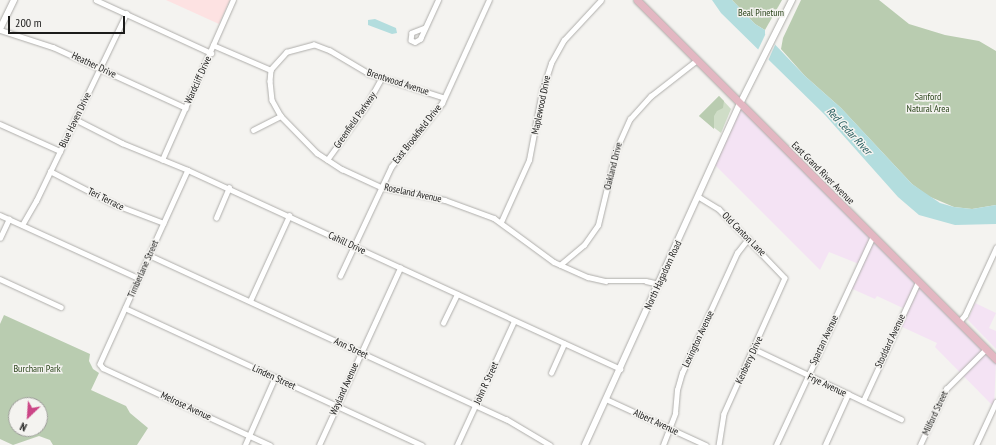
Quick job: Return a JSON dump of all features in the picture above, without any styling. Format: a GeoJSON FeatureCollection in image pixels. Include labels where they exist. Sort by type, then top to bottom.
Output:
{"type":"FeatureCollection","features":[{"type":"Feature","properties":{"kind":"main road","name":"East Grand River Avenue"},"geometry":{"type":"LineString","coordinates":[[637,0],[996,359]]}},
{"type":"Feature","properties":{"kind":"street"},"geometry":{"type":"LineString","coordinates":[[0,30],[14,0]]}},
{"type":"Feature","properties":{"kind":"street"},"geometry":{"type":"LineString","coordinates":[[96,0],[211,53]]}},
{"type":"Feature","properties":{"kind":"street","name":"Wardcliff Drive"},"geometry":{"type":"LineString","coordinates":[[162,160],[211,53],[213,45],[233,0]]}},
{"type":"Feature","properties":{"kind":"street"},"geometry":{"type":"LineString","coordinates":[[425,28],[438,0]]}},
{"type":"Feature","properties":{"kind":"street","name":"East Brookfield Drive"},"geometry":{"type":"LineString","coordinates":[[340,276],[381,187],[398,156],[431,119],[444,98],[489,0]]}},
{"type":"Feature","properties":{"kind":"street","name":"Maplewood Drive"},"geometry":{"type":"LineString","coordinates":[[501,222],[529,160],[542,91],[551,63],[564,40],[601,0]]}},
{"type":"Feature","properties":{"kind":"street","name":"North Hagadorn Road"},"geometry":{"type":"LineString","coordinates":[[585,445],[740,104],[791,0]]}},
{"type":"Feature","properties":{"kind":"street","name":"Blue Haven Drive"},"geometry":{"type":"LineString","coordinates":[[22,225],[60,152],[126,14]]}},
{"type":"Feature","properties":{"kind":"street","name":"Heather Drive"},"geometry":{"type":"LineString","coordinates":[[0,30],[53,46],[186,108]]}},
{"type":"Feature","properties":{"kind":"street"},"geometry":{"type":"LineString","coordinates":[[213,45],[272,70]]}},
{"type":"Feature","properties":{"kind":"street","name":"Brentwood Avenue"},"geometry":{"type":"LineString","coordinates":[[272,70],[287,52],[314,45],[330,51],[361,70],[381,79],[444,98]]}},
{"type":"Feature","properties":{"kind":"street","name":"Oakland Drive"},"geometry":{"type":"LineString","coordinates":[[560,265],[584,245],[598,225],[616,150],[630,119],[651,96],[697,60]]}},
{"type":"Feature","properties":{"kind":"street","name":"Roseland Avenue"},"geometry":{"type":"LineString","coordinates":[[272,70],[270,90],[281,116],[305,143],[327,160],[361,179],[381,187],[445,200],[501,222],[560,265],[606,281],[646,281],[659,284]]}},
{"type":"Feature","properties":{"kind":"street","name":"Greenfield Parkway"},"geometry":{"type":"LineString","coordinates":[[327,160],[366,106],[381,79]]}},
{"type":"Feature","properties":{"kind":"street"},"geometry":{"type":"LineString","coordinates":[[253,130],[281,116]]}},
{"type":"Feature","properties":{"kind":"street","name":"Cahill Drive"},"geometry":{"type":"LineString","coordinates":[[75,119],[162,160],[229,188],[620,369]]}},
{"type":"Feature","properties":{"kind":"street"},"geometry":{"type":"LineString","coordinates":[[0,124],[60,152]]}},
{"type":"Feature","properties":{"kind":"street","name":"Timberlane Street"},"geometry":{"type":"LineString","coordinates":[[103,368],[101,361],[188,170]]}},
{"type":"Feature","properties":{"kind":"street","name":"Teri Terrace"},"geometry":{"type":"LineString","coordinates":[[50,171],[114,204],[164,223]]}},
{"type":"Feature","properties":{"kind":"street"},"geometry":{"type":"LineString","coordinates":[[216,218],[229,188]]}},
{"type":"Feature","properties":{"kind":"street","name":"Old Canton Lane"},"geometry":{"type":"LineString","coordinates":[[699,197],[719,209],[785,278]]}},
{"type":"Feature","properties":{"kind":"street"},"geometry":{"type":"LineString","coordinates":[[0,215],[138,278]]}},
{"type":"Feature","properties":{"kind":"street"},"geometry":{"type":"LineString","coordinates":[[250,301],[289,216]]}},
{"type":"Feature","properties":{"kind":"street"},"geometry":{"type":"LineString","coordinates":[[0,238],[9,219]]}},
{"type":"Feature","properties":{"kind":"street","name":"Spartan Avenue"},"geometry":{"type":"LineString","coordinates":[[776,445],[873,236]]}},
{"type":"Feature","properties":{"kind":"street","name":"Lexington Avenue"},"geometry":{"type":"LineString","coordinates":[[663,445],[670,429],[682,373],[737,253],[748,239]]}},
{"type":"Feature","properties":{"kind":"street"},"geometry":{"type":"LineString","coordinates":[[959,322],[965,316],[996,248]]}},
{"type":"Feature","properties":{"kind":"street","name":"Ann Street"},"geometry":{"type":"LineString","coordinates":[[149,255],[476,405],[518,425],[550,445]]}},
{"type":"Feature","properties":{"kind":"street","name":"Wayland Avenue"},"geometry":{"type":"LineString","coordinates":[[319,445],[400,268]]}},
{"type":"Feature","properties":{"kind":"street","name":"Kenberry Drive"},"geometry":{"type":"LineString","coordinates":[[719,445],[724,414],[785,278]]}},
{"type":"Feature","properties":{"kind":"street"},"geometry":{"type":"LineString","coordinates":[[0,279],[61,307]]}},
{"type":"Feature","properties":{"kind":"street","name":"Stoddard Avenue"},"geometry":{"type":"LineString","coordinates":[[863,401],[918,282]]}},
{"type":"Feature","properties":{"kind":"street"},"geometry":{"type":"LineString","coordinates":[[443,323],[457,294]]}},
{"type":"Feature","properties":{"kind":"street","name":"Linden Street"},"geometry":{"type":"LineString","coordinates":[[126,308],[422,445]]}},
{"type":"Feature","properties":{"kind":"street","name":"John R Street"},"geometry":{"type":"LineString","coordinates":[[457,445],[514,321]]}},
{"type":"Feature","properties":{"kind":"street"},"geometry":{"type":"LineString","coordinates":[[551,373],[564,344]]}},
{"type":"Feature","properties":{"kind":"street","name":"Frye Avenue"},"geometry":{"type":"LineString","coordinates":[[754,349],[807,376],[901,419]]}},
{"type":"Feature","properties":{"kind":"street","name":"Milford Street"},"geometry":{"type":"LineString","coordinates":[[920,445],[946,389],[986,349]]}},
{"type":"Feature","properties":{"kind":"street","name":"Melrose Avenue"},"geometry":{"type":"LineString","coordinates":[[103,368],[270,445]]}},
{"type":"Feature","properties":{"kind":"street"},"geometry":{"type":"LineString","coordinates":[[245,445],[275,377]]}},
{"type":"Feature","properties":{"kind":"street"},"geometry":{"type":"LineString","coordinates":[[825,445],[848,394]]}},
{"type":"Feature","properties":{"kind":"street","name":"Albert Avenue"},"geometry":{"type":"LineString","coordinates":[[606,399],[706,445]]}},
{"type":"Feature","properties":{"kind":"street"},"geometry":{"type":"LineString","coordinates":[[976,445],[996,402]]}},
{"type":"Feature","properties":{"kind":"shaded area"},"geometry":{"type":"Polygon","coordinates":[[[166,0],[230,0],[219,24],[166,0]]]}},
{"type":"Feature","properties":{"kind":"shaded area"},"geometry":{"type":"Polygon","coordinates":[[[741,105],[996,361],[994,407],[935,347],[937,343],[898,325],[905,309],[877,296],[875,299],[848,287],[859,264],[829,252],[820,270],[714,164],[741,105]]]}},
{"type":"Feature","properties":{"kind":"shaded area"},"geometry":{"type":"Polygon","coordinates":[[[975,303],[996,313],[989,328],[996,331],[996,349],[968,320],[975,303]]]}},
{"type":"Feature","properties":{"kind":"green space","name":"Beal Pinetum"},"geometry":{"type":"Polygon","coordinates":[[[732,0],[782,0],[765,30],[755,24],[732,0]]]}},
{"type":"Feature","properties":{"kind":"green space","name":"Sanford Natural Area"},"geometry":{"type":"Polygon","coordinates":[[[801,0],[879,0],[909,24],[945,35],[979,41],[996,51],[996,205],[972,209],[954,207],[928,196],[912,184],[841,108],[805,76],[781,49],[783,38],[801,0]]]}},
{"type":"Feature","properties":{"kind":"green space"},"geometry":{"type":"Polygon","coordinates":[[[719,96],[731,109],[721,133],[699,116],[719,96]]]}},
{"type":"Feature","properties":{"kind":"green space"},"geometry":{"type":"Polygon","coordinates":[[[719,96],[724,101],[723,108],[717,111],[714,116],[714,129],[699,116],[719,96]]]}},
{"type":"Feature","properties":{"kind":"green space","name":"Burcham Park"},"geometry":{"type":"Polygon","coordinates":[[[4,315],[90,354],[89,361],[93,369],[99,373],[91,390],[126,406],[130,413],[148,428],[137,445],[53,445],[50,440],[42,437],[48,437],[48,397],[8,397],[8,437],[36,437],[13,445],[0,439],[0,324],[4,315]]]}},
{"type":"Feature","properties":{"kind":"water","name":"Red Cedar River"},"geometry":{"type":"Polygon","coordinates":[[[712,0],[732,0],[755,24],[765,30],[765,34],[805,76],[841,108],[912,184],[940,203],[954,207],[972,209],[996,205],[996,224],[955,225],[919,215],[898,197],[825,115],[721,13],[712,0]]]}},
{"type":"Feature","properties":{"kind":"water"},"geometry":{"type":"Polygon","coordinates":[[[375,19],[396,28],[397,33],[392,34],[368,25],[368,20],[375,19]]]}},
{"type":"Feature","properties":{"kind":"pier"},"geometry":{"type":"Polygon","coordinates":[[[766,33],[775,45],[767,63],[757,52],[766,33]]]}}]}
